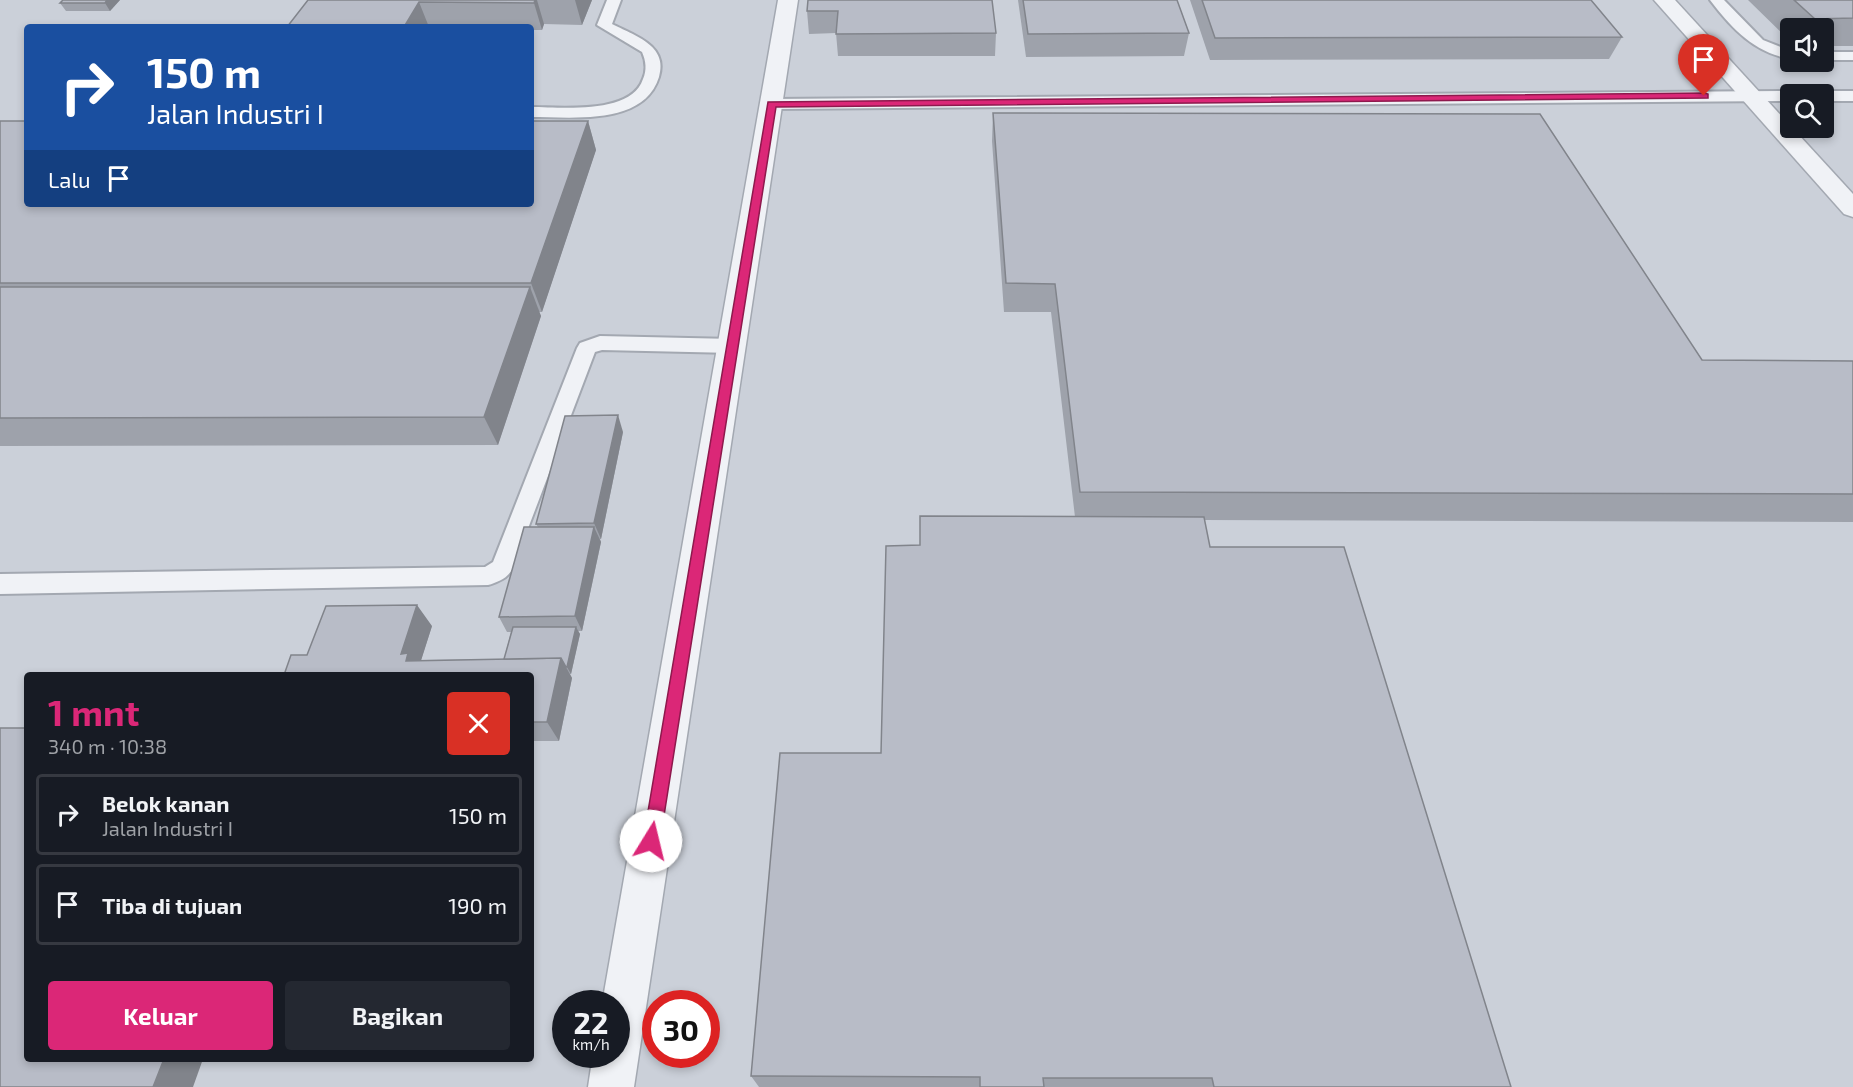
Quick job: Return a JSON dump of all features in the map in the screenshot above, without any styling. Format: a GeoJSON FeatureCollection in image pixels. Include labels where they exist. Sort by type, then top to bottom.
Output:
{"type":"FeatureCollection","features":[{"type":"Feature","properties":{"kind":"street"},"geometry":{"type":"LineString","coordinates":[[627,990],[788,0]]}},
{"type":"Feature","properties":{"kind":"street"},"geometry":{"type":"LineString","coordinates":[[1664,0],[1853,209]]}},
{"type":"Feature","properties":{"kind":"street"},"geometry":{"type":"LineString","coordinates":[[611,1087],[614,1068]]}},
{"type":"Feature","properties":{"kind":"lane"},"geometry":{"type":"LineString","coordinates":[[534,112],[613,110],[631,104],[646,92],[652,83],[652,56],[644,46],[604,25],[614,0]]}},
{"type":"Feature","properties":{"kind":"lane"},"geometry":{"type":"LineString","coordinates":[[1717,0],[1757,44],[1769,51],[1780,54]]}},
{"type":"Feature","properties":{"kind":"lane"},"geometry":{"type":"LineString","coordinates":[[1834,56],[1853,56]]}},
{"type":"Feature","properties":{"kind":"lane"},"geometry":{"type":"LineString","coordinates":[[772,104],[1780,96]]}},
{"type":"Feature","properties":{"kind":"lane"},"geometry":{"type":"LineString","coordinates":[[1834,96],[1853,96]]}},
{"type":"Feature","properties":{"kind":"lane"},"geometry":{"type":"LineString","coordinates":[[0,584],[488,576],[502,568],[587,348],[600,343],[733,346]]}},
{"type":"Feature","properties":{"kind":"shaded area"},"geometry":{"type":"Polygon","coordinates":[[[0,0],[1853,0],[1853,1087],[0,1087],[0,0]]]}},
{"type":"Feature","properties":{"kind":"building"},"geometry":{"type":"Polygon","coordinates":[[[63,0],[107,0],[105,3],[60,3],[63,0]]]}},
{"type":"Feature","properties":{"kind":"building"},"geometry":{"type":"Polygon","coordinates":[[[308,0],[535,0],[534,3],[419,2],[406,24],[289,24],[308,0]]]}},
{"type":"Feature","properties":{"kind":"building"},"geometry":{"type":"Polygon","coordinates":[[[808,0],[992,0],[996,33],[836,34],[838,11],[807,11],[808,0]]]}},
{"type":"Feature","properties":{"kind":"building"},"geometry":{"type":"Polygon","coordinates":[[[1023,0],[1177,0],[1189,33],[1028,34],[1023,0]]]}},
{"type":"Feature","properties":{"kind":"building"},"geometry":{"type":"Polygon","coordinates":[[[1202,0],[1591,0],[1622,37],[1215,38],[1202,0]]]}},
{"type":"Feature","properties":{"kind":"building"},"geometry":{"type":"Polygon","coordinates":[[[1794,0],[1853,0],[1853,18],[1814,18],[1794,0]]]}},
{"type":"Feature","properties":{"kind":"building"},"geometry":{"type":"Polygon","coordinates":[[[993,113],[1540,114],[1702,360],[1853,361],[1853,494],[1080,492],[1055,284],[1006,283],[993,113]]]}},
{"type":"Feature","properties":{"kind":"building"},"geometry":{"type":"Polygon","coordinates":[[[0,121],[24,121],[24,207],[534,207],[534,121],[588,121],[531,283],[0,283],[0,121]]]}},
{"type":"Feature","properties":{"kind":"building"},"geometry":{"type":"Polygon","coordinates":[[[0,287],[530,287],[484,417],[0,418],[0,287]]]}},
{"type":"Feature","properties":{"kind":"building"},"geometry":{"type":"Polygon","coordinates":[[[618,415],[594,523],[536,524],[565,416],[618,415]]]}},
{"type":"Feature","properties":{"kind":"building"},"geometry":{"type":"Polygon","coordinates":[[[920,516],[1204,517],[1210,547],[1344,547],[1511,1087],[1214,1087],[1212,1078],[1043,1078],[1044,1087],[980,1087],[980,1077],[751,1076],[780,753],[881,753],[886,546],[920,545],[920,516]]]}},
{"type":"Feature","properties":{"kind":"building"},"geometry":{"type":"Polygon","coordinates":[[[524,527],[594,527],[575,616],[499,617],[524,527]]]}},
{"type":"Feature","properties":{"kind":"building"},"geometry":{"type":"Polygon","coordinates":[[[417,605],[401,654],[408,653],[406,661],[561,658],[547,722],[534,722],[534,672],[285,672],[291,655],[307,655],[326,606],[417,605]]]}},
{"type":"Feature","properties":{"kind":"building"},"geometry":{"type":"Polygon","coordinates":[[[513,627],[576,627],[567,667],[561,658],[504,659],[513,627]]]}},
{"type":"Feature","properties":{"kind":"building"},"geometry":{"type":"Polygon","coordinates":[[[0,728],[24,728],[24,1062],[163,1062],[153,1087],[0,1087],[0,728]]]}},
{"type":"Feature","properties":{"kind":"route"},"geometry":{"type":"LineString","coordinates":[[651,841],[772,104],[1704,96]]}}]}
